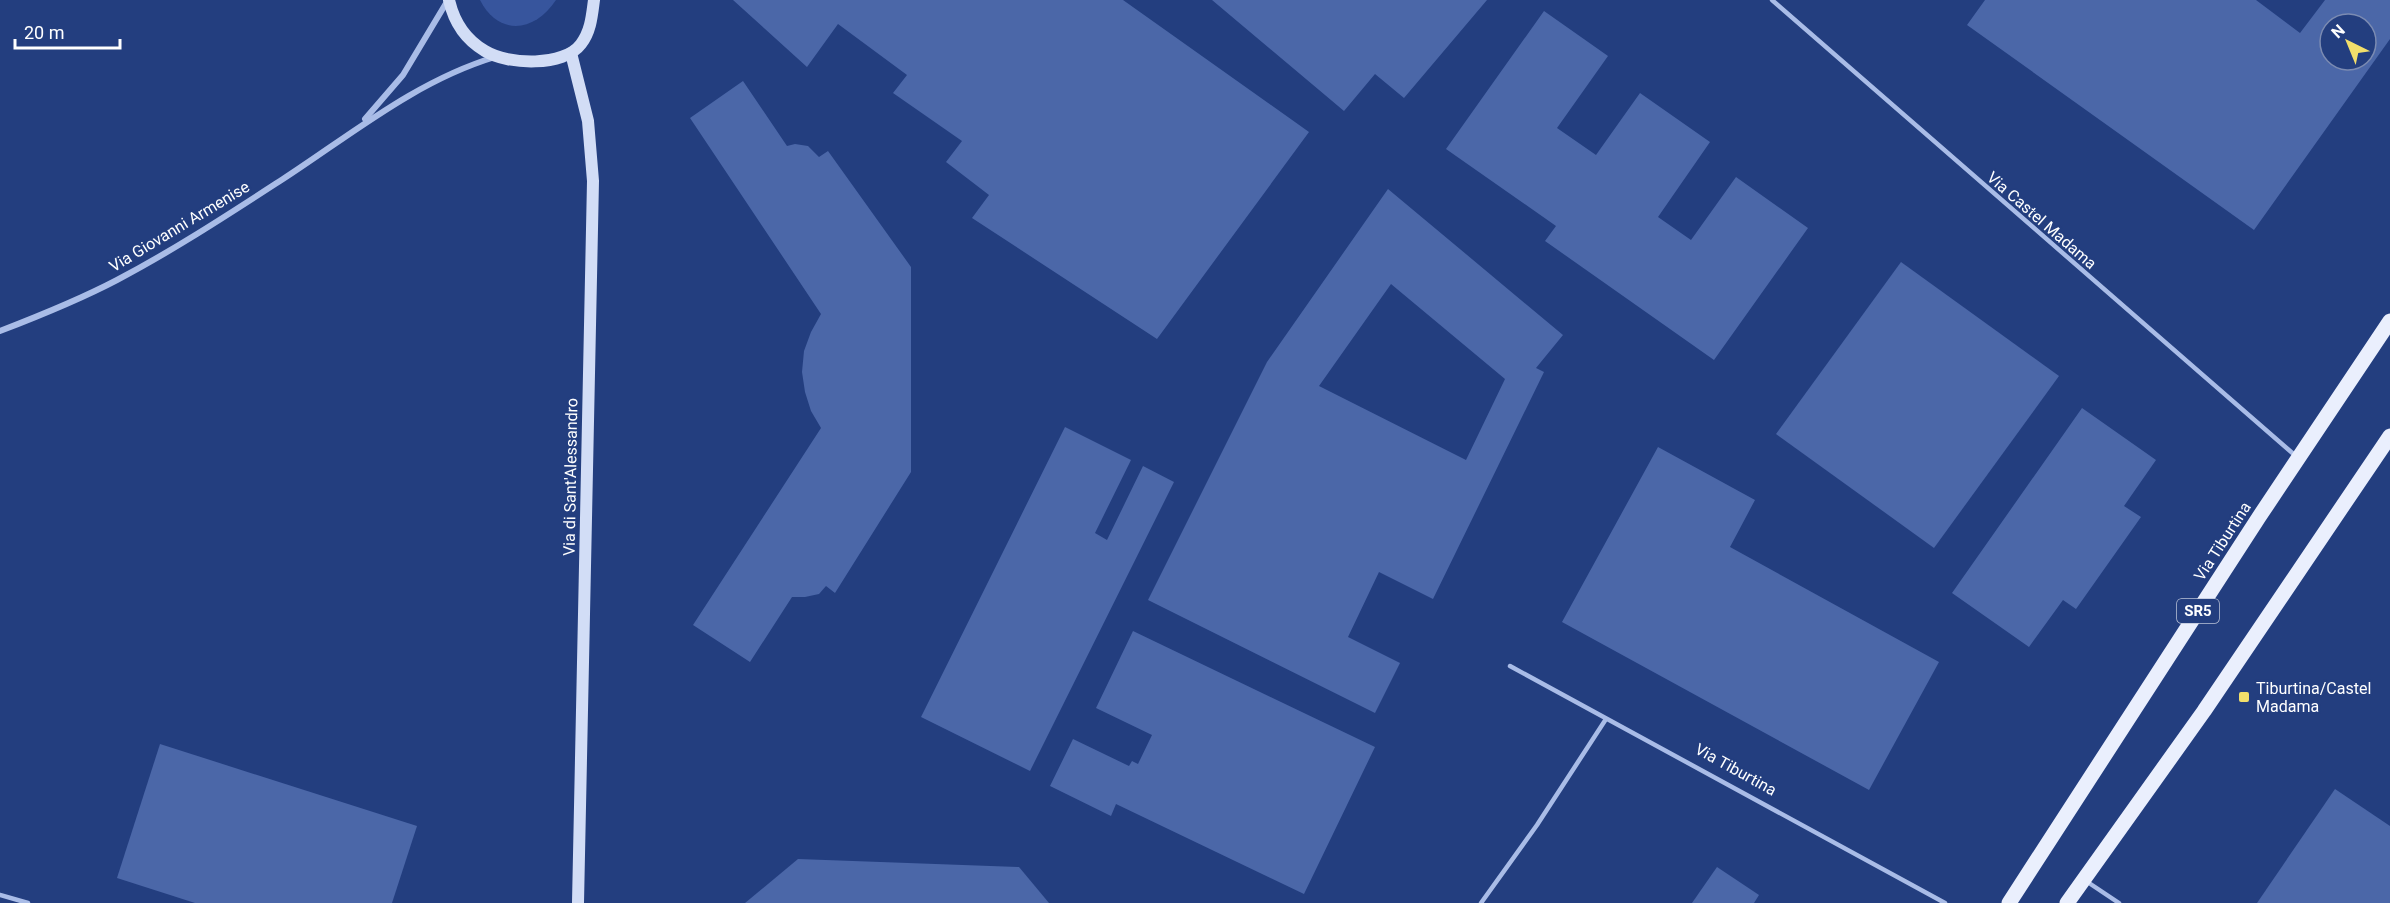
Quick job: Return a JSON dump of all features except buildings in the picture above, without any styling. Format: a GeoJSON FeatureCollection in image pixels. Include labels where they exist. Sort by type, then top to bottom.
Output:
{"type":"FeatureCollection","features":[{"type":"Feature","properties":{"kind":"main road","name":"Via Tiburtina"},"geometry":{"type":"LineString","coordinates":[[2009,903],[2298,458],[2390,321]]}},
{"type":"Feature","properties":{"kind":"main road"},"geometry":{"type":"LineString","coordinates":[[2067,903],[2204,711],[2390,436]]}},
{"type":"Feature","properties":{"kind":"street"},"geometry":{"type":"LineString","coordinates":[[448,0],[454,20],[472,42],[496,56],[537,62],[558,59],[581,45],[591,22],[594,0]]}},
{"type":"Feature","properties":{"kind":"street","name":"Via Giovanni Armenise"},"geometry":{"type":"LineString","coordinates":[[361,124],[404,75],[448,0]]}},
{"type":"Feature","properties":{"kind":"street","name":"Via di Sant'Alessandro"},"geometry":{"type":"LineString","coordinates":[[571,53],[588,121],[592,181],[578,903]]}},
{"type":"Feature","properties":{"kind":"street","name":"Via Giovanni Armenise"},"geometry":{"type":"LineString","coordinates":[[0,331],[116,281],[174,248],[291,174],[361,124],[434,81],[496,56]]}},
{"type":"Feature","properties":{"kind":"lane","name":"Via Castel Madama"},"geometry":{"type":"LineString","coordinates":[[1772,0],[2298,458]]}},
{"type":"Feature","properties":{"kind":"lane","name":"Via Tiburtina"},"geometry":{"type":"LineString","coordinates":[[1510,666],[1946,903]]}},
{"type":"Feature","properties":{"kind":"lane"},"geometry":{"type":"LineString","coordinates":[[1481,903],[1537,825],[1605,719]]}},
{"type":"Feature","properties":{"kind":"lane"},"geometry":{"type":"LineString","coordinates":[[2084,879],[2119,903]]}},
{"type":"Feature","properties":{"kind":"lane"},"geometry":{"type":"LineString","coordinates":[[0,895],[28,903]]}},
{"type":"Feature","properties":{"kind":"shaded area"},"geometry":{"type":"Polygon","coordinates":[[[480,0],[556,0],[538,19],[517,26],[507,25],[497,20],[480,0]]]}},
{"type":"Feature","properties":{"kind":"place","name":"Tiburtina/Castel Madama"},"geometry":{"type":"Point","coordinates":[2244,697]}}]}
